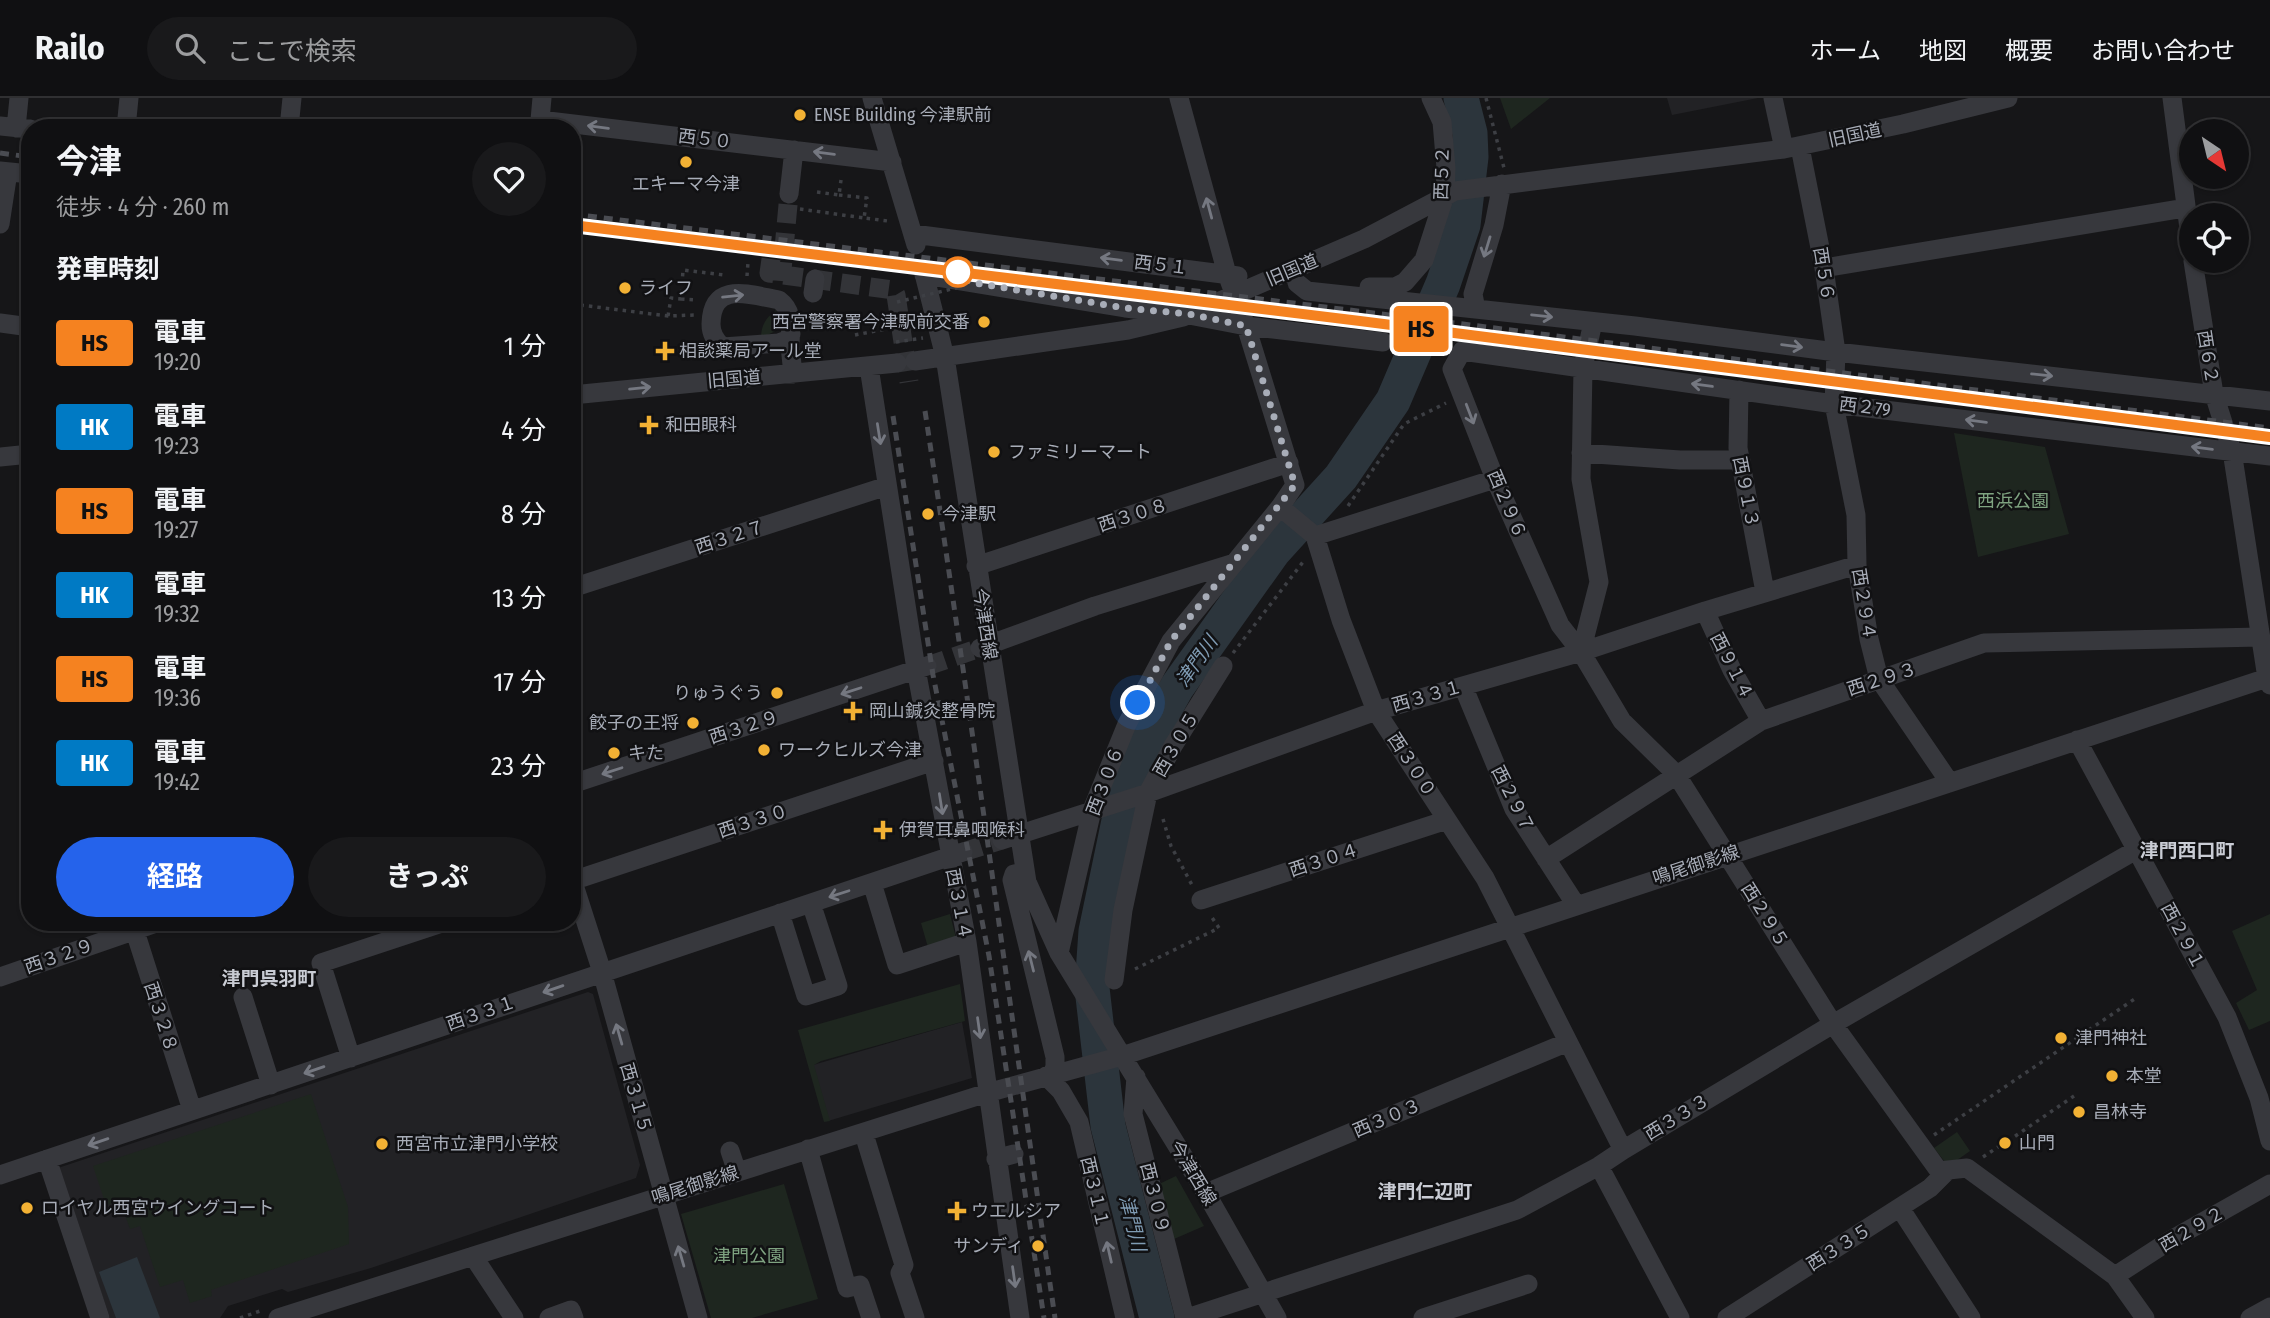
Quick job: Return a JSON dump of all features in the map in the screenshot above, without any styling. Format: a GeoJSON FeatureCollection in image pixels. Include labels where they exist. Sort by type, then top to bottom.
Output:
{"type":"FeatureCollection","features":[{"type":"Feature","properties":{"kind":"street"},"geometry":{"type":"LineString","coordinates":[[15,127],[19,98]]}},
{"type":"Feature","properties":{"kind":"street"},"geometry":{"type":"LineString","coordinates":[[127,119],[129,98]]}},
{"type":"Feature","properties":{"kind":"street"},"geometry":{"type":"LineString","coordinates":[[290,119],[292,98]]}},
{"type":"Feature","properties":{"kind":"street","name":"西５０"},"geometry":{"type":"LineString","coordinates":[[540,119],[542,98]]}},
{"type":"Feature","properties":{"kind":"street"},"geometry":{"type":"LineString","coordinates":[[872,98],[892,162]]}},
{"type":"Feature","properties":{"kind":"street"},"geometry":{"type":"LineString","coordinates":[[1179,98],[1227,274]]}},
{"type":"Feature","properties":{"kind":"street","name":"西５２"},"geometry":{"type":"LineString","coordinates":[[1297,283],[1395,287],[1405,282],[1424,260],[1450,193],[1441,122],[1431,98]]}},
{"type":"Feature","properties":{"kind":"street","name":"西５６"},"geometry":{"type":"LineString","coordinates":[[1773,98],[1792,148],[1824,268],[1836,352],[1834,404]]}},
{"type":"Feature","properties":{"kind":"street","name":"旧国道"},"geometry":{"type":"LineString","coordinates":[[581,394],[869,367],[1128,330],[1189,314],[1364,239],[1450,193],[1496,184],[1792,148],[2008,98]]}},
{"type":"Feature","properties":{"kind":"street"},"geometry":{"type":"LineString","coordinates":[[2172,98],[2184,203]]}},
{"type":"Feature","properties":{"kind":"street","name":"西５０"},"geometry":{"type":"LineString","coordinates":[[581,125],[892,162]]}},
{"type":"Feature","properties":{"kind":"street"},"geometry":{"type":"LineString","coordinates":[[789,201],[794,149]]}},
{"type":"Feature","properties":{"kind":"street","name":"西５１"},"geometry":{"type":"LineString","coordinates":[[892,162],[915,241],[1297,283]]}},
{"type":"Feature","properties":{"kind":"street"},"geometry":{"type":"LineString","coordinates":[[0,224],[4,172]]}},
{"type":"Feature","properties":{"kind":"street"},"geometry":{"type":"LineString","coordinates":[[1475,309],[1473,294],[1494,225],[1496,184]]}},
{"type":"Feature","properties":{"kind":"street"},"geometry":{"type":"LineString","coordinates":[[1824,268],[2179,209]]}},
{"type":"Feature","properties":{"kind":"street","name":"今津西線"},"geometry":{"type":"LineString","coordinates":[[1189,314],[1125,308],[923,273],[944,357],[976,566],[1010,838],[1037,908],[1059,953],[1106,1030],[1118,1057],[1136,1077],[1206,1193],[1277,1318]]}},
{"type":"Feature","properties":{"kind":"street","name":"西６２"},"geometry":{"type":"LineString","coordinates":[[2195,273],[2214,394],[2232,452],[2269,680]]}},
{"type":"Feature","properties":{"kind":"street","name":"西３０６"},"geometry":{"type":"LineString","coordinates":[[1059,953],[1098,808],[1127,724],[1171,641],[1295,485],[1236,293],[1227,274]]}},
{"type":"Feature","properties":{"kind":"street"},"geometry":{"type":"LineString","coordinates":[[1297,283],[1307,291],[2270,401]]}},
{"type":"Feature","properties":{"kind":"street"},"geometry":{"type":"LineString","coordinates":[[791,334],[787,340],[779,343],[729,348],[719,344],[711,331],[715,304],[722,296],[780,294],[790,313],[793,374]]}},
{"type":"Feature","properties":{"kind":"street"},"geometry":{"type":"LineString","coordinates":[[1189,314],[1246,326],[1383,342]]}},
{"type":"Feature","properties":{"kind":"street"},"geometry":{"type":"LineString","coordinates":[[1581,652],[1600,582],[1581,479],[1583,368],[1593,322]]}},
{"type":"Feature","properties":{"kind":"street"},"geometry":{"type":"LineString","coordinates":[[0,323],[21,326]]}},
{"type":"Feature","properties":{"kind":"street","name":"西２79"},"geometry":{"type":"LineString","coordinates":[[1462,351],[1834,404],[2270,456]]}},
{"type":"Feature","properties":{"kind":"street","name":"西２９６"},"geometry":{"type":"LineString","coordinates":[[1462,351],[1452,369],[1495,479],[1560,625],[1581,652]]}},
{"type":"Feature","properties":{"kind":"street","name":"西３１４"},"geometry":{"type":"LineString","coordinates":[[869,367],[887,486],[921,667],[934,761],[956,854],[987,1093],[1005,1157],[1020,1318]]}},
{"type":"Feature","properties":{"kind":"street","name":"西９１３"},"geometry":{"type":"LineString","coordinates":[[1739,390],[1738,448],[1765,592]]}},
{"type":"Feature","properties":{"kind":"street","name":"西２９４"},"geometry":{"type":"LineString","coordinates":[[1834,404],[1856,515],[1857,565],[1869,639],[1879,679],[1950,783]]}},
{"type":"Feature","properties":{"kind":"street"},"geometry":{"type":"LineString","coordinates":[[1581,453],[1680,460],[1741,460]]}},
{"type":"Feature","properties":{"kind":"street"},"geometry":{"type":"LineString","coordinates":[[0,457],[21,455]]}},
{"type":"Feature","properties":{"kind":"street","name":"西３０８"},"geometry":{"type":"LineString","coordinates":[[976,566],[1289,463]]}},
{"type":"Feature","properties":{"kind":"street"},"geometry":{"type":"LineString","coordinates":[[1280,507],[1321,537],[1495,479]]}},
{"type":"Feature","properties":{"kind":"street","name":"西３２７"},"geometry":{"type":"LineString","coordinates":[[581,585],[887,486]]}},
{"type":"Feature","properties":{"kind":"street","name":"西３００"},"geometry":{"type":"LineString","coordinates":[[1321,537],[1341,620],[1376,711],[1485,878],[1623,1150]]}},
{"type":"Feature","properties":{"kind":"street"},"geometry":{"type":"LineString","coordinates":[[984,646],[1095,606],[1231,564]]}},
{"type":"Feature","properties":{"kind":"street","name":"西３３１"},"geometry":{"type":"LineString","coordinates":[[1010,838],[1376,711],[1581,652],[1857,565]]}},
{"type":"Feature","properties":{"kind":"street","name":"西９１４"},"geometry":{"type":"LineString","coordinates":[[1705,611],[1732,670],[1761,721]]}},
{"type":"Feature","properties":{"kind":"street","name":"西２９３"},"geometry":{"type":"LineString","coordinates":[[1546,859],[1761,721],[1984,643],[2260,637]]}},
{"type":"Feature","properties":{"kind":"street","name":"西２９５"},"geometry":{"type":"LineString","coordinates":[[1581,652],[1622,721],[1676,774],[1833,1024],[1939,1171],[1946,1172]]}},
{"type":"Feature","properties":{"kind":"street","name":"西３０５"},"geometry":{"type":"LineString","coordinates":[[1114,980],[1123,910],[1151,791],[1172,746],[1223,666]]}},
{"type":"Feature","properties":{"kind":"street","name":"西３２９"},"geometry":{"type":"LineString","coordinates":[[581,781],[921,667]]}},
{"type":"Feature","properties":{"kind":"street","name":"鳴尾御影線"},"geometry":{"type":"LineString","coordinates":[[278,1318],[987,1093],[1118,1057],[2077,740],[2269,680]]}},
{"type":"Feature","properties":{"kind":"street","name":"西２９７"},"geometry":{"type":"LineString","coordinates":[[1463,686],[1514,809],[1576,905]]}},
{"type":"Feature","properties":{"kind":"street","name":"西２９１"},"geometry":{"type":"LineString","coordinates":[[2077,740],[2227,1017],[2264,1095],[2270,1141]]}},
{"type":"Feature","properties":{"kind":"street","name":"西３３０"},"geometry":{"type":"LineString","coordinates":[[581,877],[934,761]]}},
{"type":"Feature","properties":{"kind":"street","name":"西３０４"},"geometry":{"type":"LineString","coordinates":[[1201,900],[1447,820]]}},
{"type":"Feature","properties":{"kind":"street","name":"西３３３"},"geometry":{"type":"LineString","coordinates":[[1186,1318],[1517,1210],[1599,1166],[1833,1024],[2136,850]]}},
{"type":"Feature","properties":{"kind":"street","name":"西３３１"},"geometry":{"type":"LineString","coordinates":[[0,1175],[956,854]]}},
{"type":"Feature","properties":{"kind":"street"},"geometry":{"type":"LineString","coordinates":[[1024,872],[1014,874],[1012,880],[1055,1057],[1055,1067],[1049,1075]]}},
{"type":"Feature","properties":{"kind":"street"},"geometry":{"type":"LineString","coordinates":[[872,883],[897,965],[967,942]]}},
{"type":"Feature","properties":{"kind":"street"},"geometry":{"type":"LineString","coordinates":[[780,914],[806,996],[838,986],[811,903]]}},
{"type":"Feature","properties":{"kind":"street","name":"西３１５"},"geometry":{"type":"LineString","coordinates":[[581,909],[698,1318]]}},
{"type":"Feature","properties":{"kind":"street","name":"西３２９"},"geometry":{"type":"LineString","coordinates":[[0,977],[120,931]]}},
{"type":"Feature","properties":{"kind":"street","name":"西３２８"},"geometry":{"type":"LineString","coordinates":[[135,931],[192,1110]]}},
{"type":"Feature","properties":{"kind":"street"},"geometry":{"type":"LineString","coordinates":[[351,1058],[321,963],[418,931]]}},
{"type":"Feature","properties":{"kind":"street"},"geometry":{"type":"LineString","coordinates":[[243,997],[271,1085]]}},
{"type":"Feature","properties":{"kind":"street","name":"西３０３"},"geometry":{"type":"LineString","coordinates":[[1206,1193],[1567,1042]]}},
{"type":"Feature","properties":{"kind":"street","name":"西３１１"},"geometry":{"type":"LineString","coordinates":[[1049,1075],[1079,1122],[1125,1318]]}},
{"type":"Feature","properties":{"kind":"street","name":"西３０９"},"geometry":{"type":"LineString","coordinates":[[1136,1077],[1133,1114],[1186,1318]]}},
{"type":"Feature","properties":{"kind":"street"},"geometry":{"type":"LineString","coordinates":[[864,1134],[904,1265],[900,1273],[915,1318]]}},
{"type":"Feature","properties":{"kind":"street"},"geometry":{"type":"LineString","coordinates":[[808,1149],[847,1288],[860,1285],[871,1318]]}},
{"type":"Feature","properties":{"kind":"street"},"geometry":{"type":"LineString","coordinates":[[730,1151],[737,1172]]}},
{"type":"Feature","properties":{"kind":"street"},"geometry":{"type":"LineString","coordinates":[[47,1159],[100,1318]]}},
{"type":"Feature","properties":{"kind":"street"},"geometry":{"type":"LineString","coordinates":[[1599,1166],[1680,1318]]}},
{"type":"Feature","properties":{"kind":"street"},"geometry":{"type":"LineString","coordinates":[[1946,1172],[1967,1168],[2115,1276],[2145,1318]]}},
{"type":"Feature","properties":{"kind":"street","name":"西３３５"},"geometry":{"type":"LineString","coordinates":[[1727,1318],[1930,1188],[1946,1172]]}},
{"type":"Feature","properties":{"kind":"street","name":"西２９２"},"geometry":{"type":"LineString","coordinates":[[2115,1276],[2169,1241],[2270,1184]]}},
{"type":"Feature","properties":{"kind":"street"},"geometry":{"type":"LineString","coordinates":[[1900,1208],[1971,1318]]}},
{"type":"Feature","properties":{"kind":"street"},"geometry":{"type":"LineString","coordinates":[[473,1256],[514,1318]]}},
{"type":"Feature","properties":{"kind":"street"},"geometry":{"type":"LineString","coordinates":[[1423,1318],[1528,1284]]}},
{"type":"Feature","properties":{"kind":"street"},"geometry":{"type":"LineString","coordinates":[[2250,1318],[2270,1307]]}},
{"type":"Feature","properties":{"kind":"street"},"geometry":{"type":"LineString","coordinates":[[550,1318],[571,1310],[574,1318]]}},
{"type":"Feature","properties":{"kind":"path"},"geometry":{"type":"LineString","coordinates":[[1486,98],[1504,165],[1496,184]]}},
{"type":"Feature","properties":{"kind":"path"},"geometry":{"type":"LineString","coordinates":[[839,195],[841,180]]}},
{"type":"Feature","properties":{"kind":"path"},"geometry":{"type":"LineString","coordinates":[[817,192],[867,198],[864,218]]}},
{"type":"Feature","properties":{"kind":"path"},"geometry":{"type":"LineString","coordinates":[[789,201],[888,221]]}},
{"type":"Feature","properties":{"kind":"path"},"geometry":{"type":"LineString","coordinates":[[747,278],[748,262]]}},
{"type":"Feature","properties":{"kind":"path"},"geometry":{"type":"LineString","coordinates":[[681,299],[683,270],[734,276]]}},
{"type":"Feature","properties":{"kind":"path"},"geometry":{"type":"LineString","coordinates":[[897,302],[956,288],[957,280],[974,284]]}},
{"type":"Feature","properties":{"kind":"path"},"geometry":{"type":"LineString","coordinates":[[668,316],[671,298],[697,300]]}},
{"type":"Feature","properties":{"kind":"path"},"geometry":{"type":"LineString","coordinates":[[581,305],[668,316],[698,315]]}},
{"type":"Feature","properties":{"kind":"path"},"geometry":{"type":"LineString","coordinates":[[855,335],[901,326]]}},
{"type":"Feature","properties":{"kind":"path"},"geometry":{"type":"LineString","coordinates":[[1383,342],[1440,345]]}},
{"type":"Feature","properties":{"kind":"path"},"geometry":{"type":"LineString","coordinates":[[1223,666],[1404,424],[1462,394]]}},
{"type":"Feature","properties":{"kind":"path"},"geometry":{"type":"LineString","coordinates":[[1114,980],[1219,928],[1171,846],[1151,791]]}},
{"type":"Feature","properties":{"kind":"path"},"geometry":{"type":"LineString","coordinates":[[1920,1144],[2136,998]]}},
{"type":"Feature","properties":{"kind":"path"},"geometry":{"type":"LineString","coordinates":[[2008,1141],[2074,1097]]}},
{"type":"Feature","properties":{"kind":"shaded area"},"geometry":{"type":"Polygon","coordinates":[[[1667,98],[1758,98],[1672,115],[1667,98]]]}},
{"type":"Feature","properties":{"kind":"shaded area","name":"西宮市立津門小学校"},"geometry":{"type":"Polygon","coordinates":[[[588,992],[593,994],[640,1165],[636,1178],[371,1268],[288,1292],[282,1289],[228,1306],[220,1318],[110,1318],[58,1168],[588,992]]]}},
{"type":"Feature","properties":{"kind":"shaded area"},"geometry":{"type":"Polygon","coordinates":[[[962,1022],[972,1078],[828,1121],[813,1065],[962,1022]]]}},
{"type":"Feature","properties":{"kind":"shaded area"},"geometry":{"type":"Polygon","coordinates":[[[137,1257],[160,1318],[116,1318],[99,1272],[137,1257]]]}},
{"type":"Feature","properties":{"kind":"green space"},"geometry":{"type":"Polygon","coordinates":[[[1500,98],[1550,98],[1511,129],[1500,98]]]}},
{"type":"Feature","properties":{"kind":"green space"},"geometry":{"type":"Polygon","coordinates":[[[776,310],[782,318],[782,328],[761,338],[765,322],[776,310]]]}},
{"type":"Feature","properties":{"kind":"green space","name":"西浜公園"},"geometry":{"type":"Polygon","coordinates":[[[1954,433],[2045,447],[2069,534],[1978,557],[1954,433]]]}},
{"type":"Feature","properties":{"kind":"green space"},"geometry":{"type":"Polygon","coordinates":[[[950,914],[956,938],[929,951],[921,923],[950,914]]]}},
{"type":"Feature","properties":{"kind":"green space"},"geometry":{"type":"Polygon","coordinates":[[[2270,914],[2270,1021],[2249,1030],[2236,1003],[2257,990],[2232,931],[2270,914]]]}},
{"type":"Feature","properties":{"kind":"green space"},"geometry":{"type":"Polygon","coordinates":[[[960,984],[965,1021],[814,1065],[830,1121],[824,1122],[798,1030],[960,984]]]}},
{"type":"Feature","properties":{"kind":"green space"},"geometry":{"type":"Polygon","coordinates":[[[311,1094],[348,1207],[349,1244],[211,1290],[212,1296],[190,1303],[183,1280],[160,1287],[140,1226],[130,1229],[120,1201],[106,1205],[93,1166],[311,1094]]]}},
{"type":"Feature","properties":{"kind":"green space"},"geometry":{"type":"Polygon","coordinates":[[[1957,1132],[1970,1151],[1953,1163],[1945,1162],[1934,1148],[1957,1132]]]}},
{"type":"Feature","properties":{"kind":"green space"},"geometry":{"type":"Polygon","coordinates":[[[1176,1176],[1204,1226],[1174,1239],[1157,1185],[1176,1176]]]}},
{"type":"Feature","properties":{"kind":"green space","name":"津門公園"},"geometry":{"type":"Polygon","coordinates":[[[784,1184],[818,1299],[752,1318],[711,1318],[681,1214],[784,1184]]]}},
{"type":"Feature","properties":{"kind":"waterway","name":"津門川"},"geometry":{"type":"LineString","coordinates":[[1157,1318],[1108,1126],[1092,988],[1096,931],[1121,811],[1144,746],[1177,687],[1273,552],[1341,477],[1393,401],[1443,284],[1463,225],[1471,157],[1470,133],[1461,98]]}},
{"type":"Feature","properties":{"kind":"tunnel"},"geometry":{"type":"LineString","coordinates":[[781,281],[789,194]]}},
{"type":"Feature","properties":{"kind":"tunnel"},"geometry":{"type":"LineString","coordinates":[[771,259],[769,273],[893,290],[909,382]]}},
{"type":"Feature","properties":{"kind":"tunnel"},"geometry":{"type":"LineString","coordinates":[[927,666],[980,648]]}},
{"type":"Feature","properties":{"kind":"tunnel"},"geometry":{"type":"LineString","coordinates":[[963,852],[1002,840]]}},
{"type":"Feature","properties":{"kind":"railway"},"geometry":{"type":"LineString","coordinates":[[0,153],[21,156]]}},
{"type":"Feature","properties":{"kind":"railway"},"geometry":{"type":"LineString","coordinates":[[581,215],[1479,326],[2270,428]]}},
{"type":"Feature","properties":{"kind":"railway"},"geometry":{"type":"LineString","coordinates":[[581,226],[756,247]]}},
{"type":"Feature","properties":{"kind":"railway"},"geometry":{"type":"LineString","coordinates":[[925,411],[1055,1318]]}},
{"type":"Feature","properties":{"kind":"railway"},"geometry":{"type":"LineString","coordinates":[[893,416],[933,675],[989,956],[1044,1318]]}},
{"type":"Feature","properties":{"kind":"train","name":"HS"},"geometry":{"type":"LineString","coordinates":[[581,226],[1360,321],[2270,437]]}},
{"type":"Feature","properties":{"kind":"place","name":"ENSE Building 今津駅前"},"geometry":{"type":"Point","coordinates":[800,115]}},
{"type":"Feature","properties":{"kind":"place","name":"エキーマ今津"},"geometry":{"type":"Point","coordinates":[686,162]}},
{"type":"Feature","properties":{"kind":"place","name":"ライフ"},"geometry":{"type":"Point","coordinates":[625,288]}},
{"type":"Feature","properties":{"kind":"place","name":"西宮警察署今津駅前交番"},"geometry":{"type":"Point","coordinates":[984,322]}},
{"type":"Feature","properties":{"kind":"place","name":"相談薬局アール堂"},"geometry":{"type":"Point","coordinates":[665,351]}},
{"type":"Feature","properties":{"kind":"place","name":"和田眼科"},"geometry":{"type":"Point","coordinates":[649,425]}},
{"type":"Feature","properties":{"kind":"place","name":"ファミリーマート"},"geometry":{"type":"Point","coordinates":[994,452]}},
{"type":"Feature","properties":{"kind":"place","name":"今津駅"},"geometry":{"type":"Point","coordinates":[928,514]}},
{"type":"Feature","properties":{"kind":"place","name":"りゅうぐう"},"geometry":{"type":"Point","coordinates":[777,693]}},
{"type":"Feature","properties":{"kind":"place","name":"岡山鍼灸整骨院"},"geometry":{"type":"Point","coordinates":[853,711]}},
{"type":"Feature","properties":{"kind":"place","name":"餃子の王将"},"geometry":{"type":"Point","coordinates":[693,723]}},
{"type":"Feature","properties":{"kind":"place","name":"ワークヒルズ今津"},"geometry":{"type":"Point","coordinates":[764,750]}},
{"type":"Feature","properties":{"kind":"place","name":"キた"},"geometry":{"type":"Point","coordinates":[614,753]}},
{"type":"Feature","properties":{"kind":"place","name":"伊賀耳鼻咽喉科"},"geometry":{"type":"Point","coordinates":[883,830]}},
{"type":"Feature","properties":{"kind":"place","name":"津門神社"},"geometry":{"type":"Point","coordinates":[2061,1038]}},
{"type":"Feature","properties":{"kind":"place","name":"本堂"},"geometry":{"type":"Point","coordinates":[2112,1076]}},
{"type":"Feature","properties":{"kind":"place","name":"昌林寺"},"geometry":{"type":"Point","coordinates":[2079,1112]}},
{"type":"Feature","properties":{"kind":"place","name":"山門"},"geometry":{"type":"Point","coordinates":[2005,1143]}},
{"type":"Feature","properties":{"kind":"place","name":"西宮市立津門小学校"},"geometry":{"type":"Point","coordinates":[382,1144]}},
{"type":"Feature","properties":{"kind":"place","name":"ロイヤル西宮ウイングコート"},"geometry":{"type":"Point","coordinates":[27,1208]}},
{"type":"Feature","properties":{"kind":"place","name":"ウエルシア"},"geometry":{"type":"Point","coordinates":[957,1211]}},
{"type":"Feature","properties":{"kind":"place","name":"サンディ"},"geometry":{"type":"Point","coordinates":[1038,1246]}},
{"type":"Feature","properties":{"kind":"district","name":"津門西口町"},"geometry":{"type":"Point","coordinates":[2187,850]}},
{"type":"Feature","properties":{"kind":"district","name":"津門呉羽町"},"geometry":{"type":"Point","coordinates":[269,978]}},
{"type":"Feature","properties":{"kind":"district","name":"津門仁辺町"},"geometry":{"type":"Point","coordinates":[1425,1191]}},
{"type":"Feature","properties":{"kind":"route"},"geometry":{"type":"LineString","coordinates":[[958,272],[969,282],[1125,308],[1189,314],[1246,326],[1295,485],[1171,641],[1138,703]]}}]}
